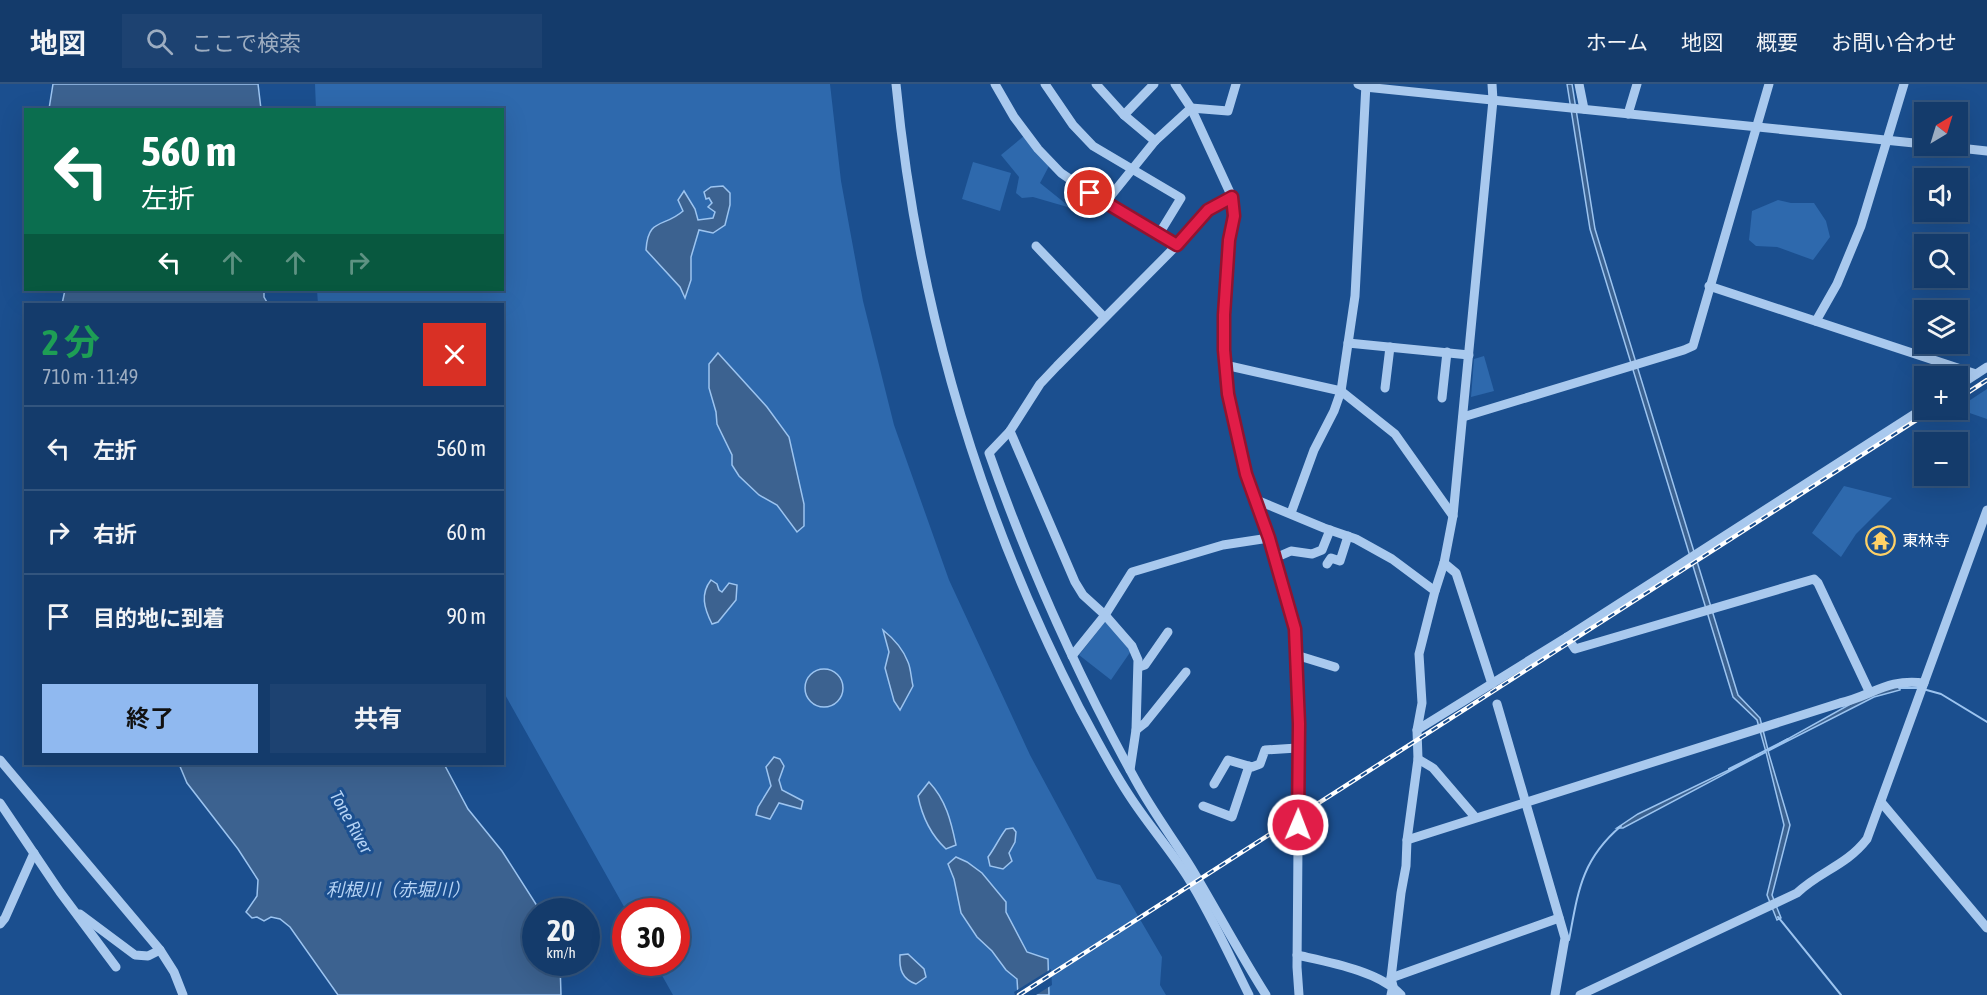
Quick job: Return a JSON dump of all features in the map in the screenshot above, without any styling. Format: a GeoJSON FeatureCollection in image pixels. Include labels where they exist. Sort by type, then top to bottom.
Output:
{"type":"FeatureCollection","features":[{"type":"Feature","properties":{"kind":"street"},"geometry":{"type":"LineString","coordinates":[[896,84],[910,202],[935,324],[973,459],[1006,546],[1060,669],[1081,710],[1129,795],[1198,894],[1249,995]]}},
{"type":"Feature","properties":{"kind":"street"},"geometry":{"type":"LineString","coordinates":[[1008,84],[996,86],[1014,117],[1061,173],[1105,203],[1177,245]]}},
{"type":"Feature","properties":{"kind":"street"},"geometry":{"type":"LineString","coordinates":[[1045,84],[1073,124],[1093,146],[1181,198],[1159,234]]}},
{"type":"Feature","properties":{"kind":"street"},"geometry":{"type":"LineString","coordinates":[[1096,84],[1124,115],[1155,141]]}},
{"type":"Feature","properties":{"kind":"street"},"geometry":{"type":"LineString","coordinates":[[1124,115],[1154,84]]}},
{"type":"Feature","properties":{"kind":"street"},"geometry":{"type":"LineString","coordinates":[[1175,84],[1191,108],[1232,197],[1234,216],[1229,240],[1224,315],[1225,365],[1233,423],[1295,629],[1299,724],[1297,955],[1299,995]]}},
{"type":"Feature","properties":{"kind":"street"},"geometry":{"type":"LineString","coordinates":[[1105,203],[1155,141],[1191,108],[1228,111],[1236,84]]}},
{"type":"Feature","properties":{"kind":"street"},"geometry":{"type":"LineString","coordinates":[[1392,986],[1418,759],[1417,730],[1422,703],[1419,654],[1444,563],[1454,516],[1493,100],[1492,84]]}},
{"type":"Feature","properties":{"kind":"street"},"geometry":{"type":"LineString","coordinates":[[1579,84],[1584,109]]}},
{"type":"Feature","properties":{"kind":"street"},"geometry":{"type":"LineString","coordinates":[[1628,114],[1637,84]]}},
{"type":"Feature","properties":{"kind":"street"},"geometry":{"type":"LineString","coordinates":[[1462,417],[1693,346],[1769,84]]}},
{"type":"Feature","properties":{"kind":"street"},"geometry":{"type":"LineString","coordinates":[[1816,321],[1837,284],[1861,226],[1904,84]]}},
{"type":"Feature","properties":{"kind":"street"},"geometry":{"type":"LineString","coordinates":[[1291,513],[1314,450],[1334,411],[1341,391],[1355,296],[1363,85],[1914,143]]}},
{"type":"Feature","properties":{"kind":"street"},"geometry":{"type":"LineString","coordinates":[[1968,149],[1987,151]]}},
{"type":"Feature","properties":{"kind":"street"},"geometry":{"type":"LineString","coordinates":[[1232,197],[1208,210],[1177,245],[1040,384],[1010,431],[989,453],[1039,585],[1130,770],[1158,819],[1191,867],[1266,995]]}},
{"type":"Feature","properties":{"kind":"street"},"geometry":{"type":"LineString","coordinates":[[1036,246],[1104,317]]}},
{"type":"Feature","properties":{"kind":"street"},"geometry":{"type":"LineString","coordinates":[[1709,286],[1976,374]]}},
{"type":"Feature","properties":{"kind":"street"},"geometry":{"type":"LineString","coordinates":[[1348,343],[1469,355]]}},
{"type":"Feature","properties":{"kind":"street"},"geometry":{"type":"LineString","coordinates":[[1385,388],[1390,347]]}},
{"type":"Feature","properties":{"kind":"street"},"geometry":{"type":"LineString","coordinates":[[1442,398],[1447,352]]}},
{"type":"Feature","properties":{"kind":"street"},"geometry":{"type":"LineString","coordinates":[[1225,365],[1341,391],[1395,434],[1454,516]]}},
{"type":"Feature","properties":{"kind":"street"},"geometry":{"type":"LineString","coordinates":[[1968,379],[1987,367]]}},
{"type":"Feature","properties":{"kind":"street"},"geometry":{"type":"LineString","coordinates":[[1417,730],[1567,637],[1914,414]]}},
{"type":"Feature","properties":{"kind":"street"},"geometry":{"type":"LineString","coordinates":[[1010,431],[1075,582],[1083,595],[1105,615],[1132,646],[1136,655],[1139,667],[1136,730],[1130,770]]}},
{"type":"Feature","properties":{"kind":"street"},"geometry":{"type":"LineString","coordinates":[[1254,499],[1348,536],[1392,559],[1435,591]]}},
{"type":"Feature","properties":{"kind":"street"},"geometry":{"type":"LineString","coordinates":[[1580,995],[1797,893],[1810,881],[1837,867],[1856,853],[1867,839],[1987,510]]}},
{"type":"Feature","properties":{"kind":"street"},"geometry":{"type":"LineString","coordinates":[[1275,558],[1291,551],[1311,554],[1322,550],[1330,530]]}},
{"type":"Feature","properties":{"kind":"street"},"geometry":{"type":"LineString","coordinates":[[1327,564],[1331,558],[1340,561],[1348,536]]}},
{"type":"Feature","properties":{"kind":"street"},"geometry":{"type":"LineString","coordinates":[[1072,656],[1105,615],[1132,572],[1222,545],[1269,538]]}},
{"type":"Feature","properties":{"kind":"street"},"geometry":{"type":"LineString","coordinates":[[1444,563],[1456,573],[1492,684]]}},
{"type":"Feature","properties":{"kind":"street"},"geometry":{"type":"LineString","coordinates":[[1567,637],[1575,649],[1814,579],[1818,582],[1869,691]]}},
{"type":"Feature","properties":{"kind":"street"},"geometry":{"type":"LineString","coordinates":[[1139,667],[1145,665],[1168,632]]}},
{"type":"Feature","properties":{"kind":"street"},"geometry":{"type":"LineString","coordinates":[[1296,655],[1335,667]]}},
{"type":"Feature","properties":{"kind":"street"},"geometry":{"type":"LineString","coordinates":[[1136,730],[1145,723],[1186,672]]}},
{"type":"Feature","properties":{"kind":"street"},"geometry":{"type":"LineString","coordinates":[[1407,840],[1475,816],[1856,699],[1869,691],[1905,681],[1924,683]]}},
{"type":"Feature","properties":{"kind":"street"},"geometry":{"type":"LineString","coordinates":[[1497,704],[1565,938],[1555,995]]}},
{"type":"Feature","properties":{"kind":"street"},"geometry":{"type":"LineString","coordinates":[[1214,784],[1228,760],[1249,766],[1260,764],[1265,750],[1298,748]]}},
{"type":"Feature","properties":{"kind":"street"},"geometry":{"type":"LineString","coordinates":[[1418,759],[1432,768],[1475,816]]}},
{"type":"Feature","properties":{"kind":"street"},"geometry":{"type":"LineString","coordinates":[[0,760],[160,950],[174,972],[183,995]]}},
{"type":"Feature","properties":{"kind":"street"},"geometry":{"type":"LineString","coordinates":[[1203,806],[1232,817],[1249,766]]}},
{"type":"Feature","properties":{"kind":"street"},"geometry":{"type":"LineString","coordinates":[[1881,802],[1987,928]]}},
{"type":"Feature","properties":{"kind":"street"},"geometry":{"type":"LineString","coordinates":[[1,807],[116,967]]}},
{"type":"Feature","properties":{"kind":"street"},"geometry":{"type":"LineString","coordinates":[[0,924],[5,918],[34,854]]}},
{"type":"Feature","properties":{"kind":"street"},"geometry":{"type":"LineString","coordinates":[[75,911],[135,955],[148,956],[160,950]]}},
{"type":"Feature","properties":{"kind":"street"},"geometry":{"type":"LineString","coordinates":[[1392,986],[1559,918]]}},
{"type":"Feature","properties":{"kind":"street"},"geometry":{"type":"LineString","coordinates":[[1297,955],[1357,971],[1392,986],[1401,995]]}},
{"type":"Feature","properties":{"kind":"shaded area"},"geometry":{"type":"Polygon","coordinates":[[[315,84],[830,84],[841,181],[863,301],[894,425],[949,580],[1030,755],[1097,879],[1120,885],[1162,957],[1160,985],[1166,995],[673,995],[662,976],[690,976],[690,898],[619,898],[504,693],[504,303],[318,303],[317,291],[504,291],[504,108],[316,108],[315,84]]]}},
{"type":"Feature","properties":{"kind":"shaded area"},"geometry":{"type":"Polygon","coordinates":[[[1024,136],[1049,166],[1040,183],[1071,208],[1033,197],[1022,198],[1016,193],[1019,177],[1001,155],[1024,136]]]}},
{"type":"Feature","properties":{"kind":"shaded area"},"geometry":{"type":"Polygon","coordinates":[[[973,162],[1011,173],[1000,211],[962,199],[973,162]]]}},
{"type":"Feature","properties":{"kind":"shaded area"},"geometry":{"type":"Polygon","coordinates":[[[1778,200],[1791,203],[1814,203],[1826,221],[1830,237],[1813,260],[1777,247],[1756,246],[1749,240],[1752,211],[1778,200]]]}},
{"type":"Feature","properties":{"kind":"shaded area"},"geometry":{"type":"Polygon","coordinates":[[[1484,356],[1494,391],[1471,397],[1474,359],[1484,356]]]}},
{"type":"Feature","properties":{"kind":"shaded area"},"geometry":{"type":"Polygon","coordinates":[[[1987,389],[1987,419],[1968,412],[1968,401],[1987,389]]]}},
{"type":"Feature","properties":{"kind":"shaded area"},"geometry":{"type":"Polygon","coordinates":[[[1844,486],[1892,498],[1856,534],[1841,557],[1812,533],[1844,486]]]}},
{"type":"Feature","properties":{"kind":"shaded area"},"geometry":{"type":"Polygon","coordinates":[[[1105,622],[1131,651],[1111,680],[1079,655],[1105,622]]]}},
{"type":"Feature","properties":{"kind":"water"},"geometry":{"type":"Polygon","coordinates":[[[53,84],[258,84],[261,108],[49,108],[53,84]]]}},
{"type":"Feature","properties":{"kind":"water"},"geometry":{"type":"Polygon","coordinates":[[[1567,84],[1572,84],[1595,229],[1738,695],[1760,718],[1768,750],[1872,692],[1900,685],[1900,690],[1874,697],[1768,751],[1790,825],[1772,895],[1781,918],[1777,920],[1767,895],[1784,825],[1766,752],[1757,720],[1733,697],[1590,229],[1567,84]]]}},
{"type":"Feature","properties":{"kind":"water"},"geometry":{"type":"Polygon","coordinates":[[[723,186],[730,193],[730,205],[725,225],[713,233],[699,230],[691,257],[691,280],[685,298],[680,287],[646,250],[647,240],[650,232],[658,224],[683,211],[678,200],[684,191],[695,209],[698,220],[713,218],[715,212],[708,207],[712,203],[709,198],[706,199],[704,192],[711,187],[723,186]]]}},
{"type":"Feature","properties":{"kind":"water"},"geometry":{"type":"Polygon","coordinates":[[[65,291],[264,291],[267,303],[62,303],[65,291]]]}},
{"type":"Feature","properties":{"kind":"water"},"geometry":{"type":"Polygon","coordinates":[[[718,353],[767,407],[789,437],[804,504],[804,526],[797,532],[777,505],[759,495],[739,476],[732,465],[732,455],[717,424],[709,388],[709,364],[718,353]]]}},
{"type":"Feature","properties":{"kind":"water"},"geometry":{"type":"Polygon","coordinates":[[[711,580],[722,592],[729,583],[737,585],[736,600],[718,622],[712,624],[704,601],[705,591],[711,580]]]}},
{"type":"Feature","properties":{"kind":"water"},"geometry":{"type":"Polygon","coordinates":[[[883,630],[901,648],[910,668],[913,686],[900,710],[894,701],[885,668],[889,652],[883,630]]]}},
{"type":"Feature","properties":{"kind":"water"},"geometry":{"type":"Polygon","coordinates":[[[824,669],[837,675],[843,688],[837,701],[824,707],[811,701],[805,688],[811,675],[824,669]]]}},
{"type":"Feature","properties":{"kind":"water"},"geometry":{"type":"Polygon","coordinates":[[[1766,752],[1623,828],[1617,828],[1638,814],[1766,752]]]}},
{"type":"Feature","properties":{"kind":"water"},"geometry":{"type":"Polygon","coordinates":[[[774,757],[780,759],[784,766],[779,780],[782,790],[803,801],[801,809],[779,803],[770,819],[756,815],[758,807],[771,786],[766,767],[774,757]]]}},
{"type":"Feature","properties":{"kind":"water","name":"利根川（赤堀川）"},"geometry":{"type":"Polygon","coordinates":[[[179,765],[445,765],[468,809],[502,851],[532,898],[522,898],[522,976],[560,976],[561,995],[338,995],[290,927],[280,919],[271,917],[264,921],[257,917],[252,918],[246,912],[257,896],[258,880],[238,849],[187,783],[179,765]]]}},
{"type":"Feature","properties":{"kind":"water"},"geometry":{"type":"Polygon","coordinates":[[[929,782],[944,804],[952,828],[956,845],[946,849],[925,818],[918,796],[929,782]]]}},
{"type":"Feature","properties":{"kind":"water"},"geometry":{"type":"Polygon","coordinates":[[[1013,828],[1016,832],[1015,842],[1009,853],[1012,861],[1003,869],[990,866],[988,857],[1006,829],[1013,828]]]}},
{"type":"Feature","properties":{"kind":"water"},"geometry":{"type":"Polygon","coordinates":[[[956,857],[982,873],[1006,902],[1006,912],[1027,952],[1048,959],[1049,995],[1018,995],[1017,979],[977,937],[961,913],[954,879],[948,864],[956,857]]]}},
{"type":"Feature","properties":{"kind":"water"},"geometry":{"type":"Polygon","coordinates":[[[908,954],[924,969],[926,977],[916,984],[907,979],[901,969],[900,955],[908,954]]]}},
{"type":"Feature","properties":{"kind":"pier"},"geometry":{"type":"Polygon","coordinates":[[[1051,969],[1052,985],[1036,995],[1015,995],[1014,992],[1051,969]]]}},
{"type":"Feature","properties":{"kind":"waterway"},"geometry":{"type":"LineString","coordinates":[[1899,688],[1918,688]]}},
{"type":"Feature","properties":{"kind":"waterway"},"geometry":{"type":"LineString","coordinates":[[1923,689],[1941,694],[1987,722]]}},
{"type":"Feature","properties":{"kind":"waterway"},"geometry":{"type":"LineString","coordinates":[[1729,769],[1788,739]]}},
{"type":"Feature","properties":{"kind":"waterway"},"geometry":{"type":"LineString","coordinates":[[1569,940],[1575,907],[1589,864],[1597,851],[1621,826]]}},
{"type":"Feature","properties":{"kind":"waterway"},"geometry":{"type":"LineString","coordinates":[[1778,917],[1841,995]]}},
{"type":"Feature","properties":{"kind":"railway"},"geometry":{"type":"LineString","coordinates":[[1968,392],[1987,380]]}},
{"type":"Feature","properties":{"kind":"railway"},"geometry":{"type":"LineString","coordinates":[[1019,995],[1916,420]]}},
{"type":"Feature","properties":{"kind":"place","name":"東林寺"},"geometry":{"type":"Point","coordinates":[1881,540]}},
{"type":"Feature","properties":{"kind":"route"},"geometry":{"type":"LineString","coordinates":[[1090,193],[1177,245],[1208,210],[1232,197],[1234,216],[1229,240],[1224,315],[1228,394],[1246,474],[1269,538],[1295,629],[1299,724],[1298,825]]}},
{"type":"Feature","properties":{"kind":"water label","name":"Tone River"},"geometry":{"type":"Point","coordinates":[351,822]}}]}
